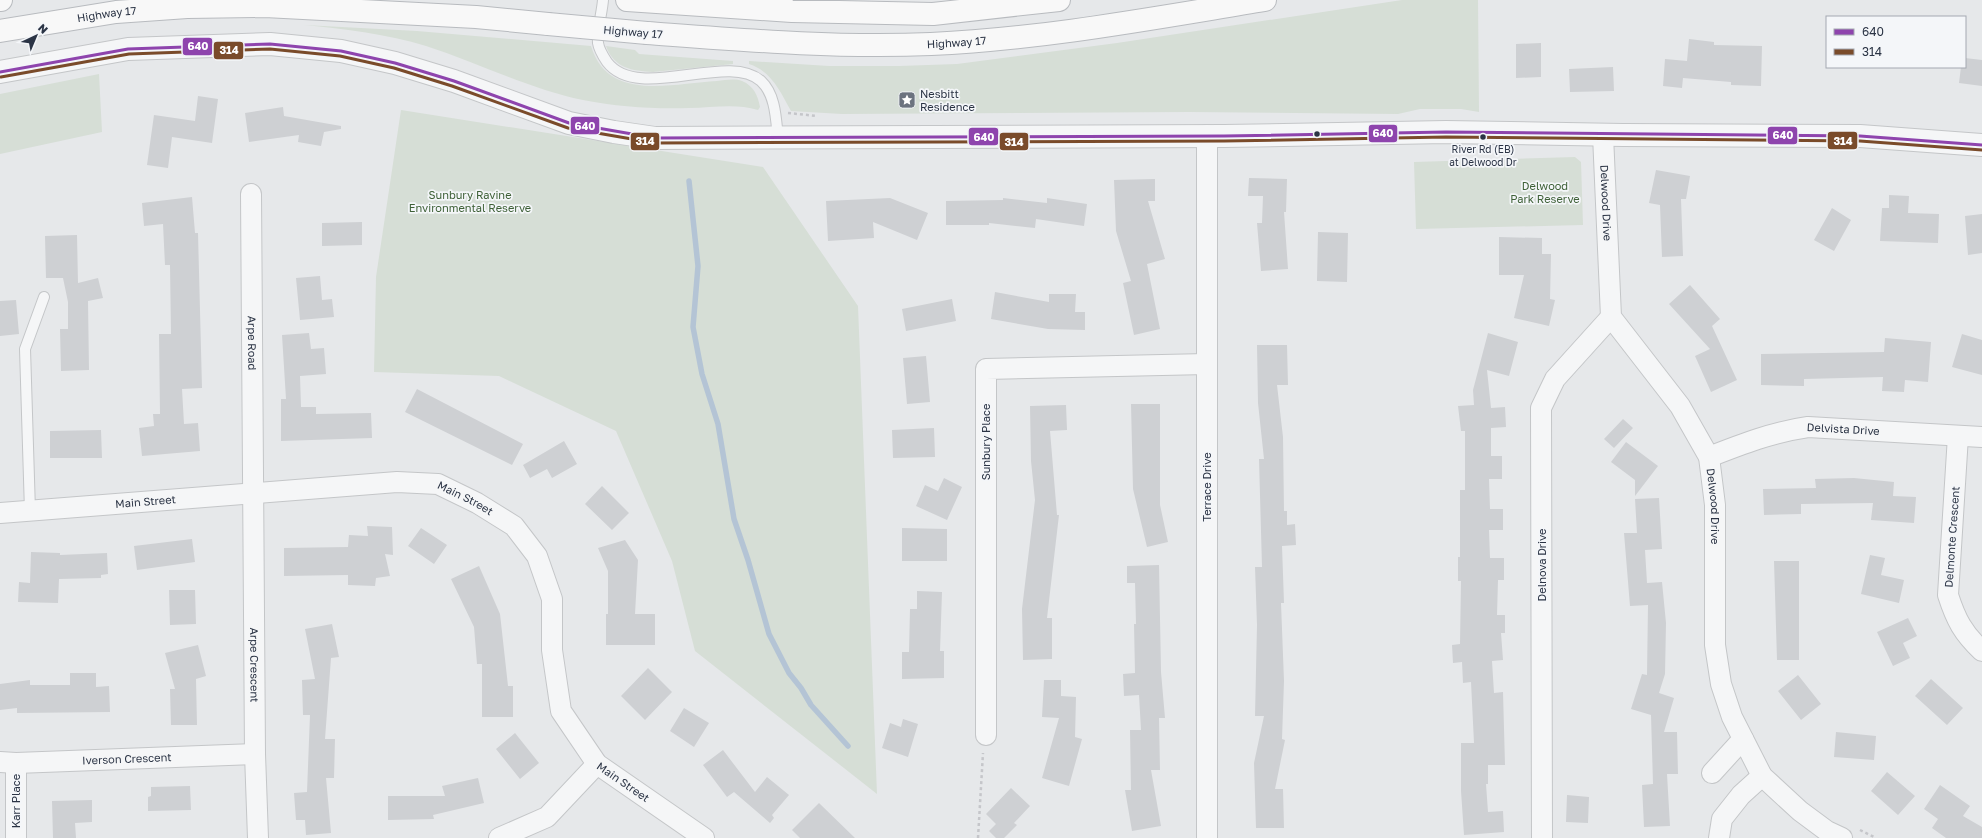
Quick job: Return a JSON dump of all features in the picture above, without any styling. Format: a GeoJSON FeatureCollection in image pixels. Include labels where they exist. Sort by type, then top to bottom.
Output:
{"type":"FeatureCollection","features":[{"type":"Feature","properties":{"kind":"highway"},"geometry":{"type":"LineString","coordinates":[[627,0],[792,11],[933,14],[1059,0]]}},
{"type":"Feature","properties":{"kind":"highway","name":"Highway 17"},"geometry":{"type":"LineString","coordinates":[[0,31],[116,12],[187,7],[265,6],[476,17],[788,44],[863,46],[932,44],[1043,34],[1265,0]]}},
{"type":"Feature","properties":{"kind":"street"},"geometry":{"type":"LineString","coordinates":[[0,72],[128,49],[270,44],[341,51],[395,63],[454,81],[569,123],[655,138],[778,139],[1446,132],[1860,136],[1982,145]]}},
{"type":"Feature","properties":{"kind":"street","name":"Delwood Drive"},"geometry":{"type":"LineString","coordinates":[[1603,134],[1611,317],[1680,406],[1709,457],[1715,505],[1715,645],[1721,684],[1732,717],[1762,776],[1800,811],[1827,831],[1850,834]]}},
{"type":"Feature","properties":{"kind":"street","name":"Terrace Drive"},"geometry":{"type":"LineString","coordinates":[[1207,135],[1207,838]]}},
{"type":"Feature","properties":{"kind":"street","name":"Arpe Road"},"geometry":{"type":"LineString","coordinates":[[251,194],[253,492]]}},
{"type":"Feature","properties":{"kind":"street","name":"Delnova Drive"},"geometry":{"type":"LineString","coordinates":[[1542,838],[1541,408],[1555,379],[1611,317]]}},
{"type":"Feature","properties":{"kind":"street","name":"Sunbury Place"},"geometry":{"type":"LineString","coordinates":[[986,735],[986,369],[1207,364]]}},
{"type":"Feature","properties":{"kind":"street","name":"Delvista Drive"},"geometry":{"type":"LineString","coordinates":[[1709,457],[1752,440],[1781,431],[1808,427],[1982,437]]}},
{"type":"Feature","properties":{"kind":"street","name":"Delmonte Crescent"},"geometry":{"type":"LineString","coordinates":[[1958,436],[1948,595],[1955,618],[1968,638],[1982,651]]}},
{"type":"Feature","properties":{"kind":"street","name":"Main Street"},"geometry":{"type":"LineString","coordinates":[[0,513],[253,492],[397,482],[438,484],[477,503],[514,526],[538,556],[552,599],[552,650],[561,711],[597,764],[704,838]]}},
{"type":"Feature","properties":{"kind":"street","name":"Arpe Crescent"},"geometry":{"type":"LineString","coordinates":[[253,492],[255,754],[258,838]]}},
{"type":"Feature","properties":{"kind":"street"},"geometry":{"type":"LineString","coordinates":[[1712,773],[1743,738]]}},
{"type":"Feature","properties":{"kind":"street","name":"Iverson Crescent"},"geometry":{"type":"LineString","coordinates":[[8,763],[255,754]]}},
{"type":"Feature","properties":{"kind":"street","name":"Karr Place"},"geometry":{"type":"LineString","coordinates":[[8,763],[16,838]]}},
{"type":"Feature","properties":{"kind":"street"},"geometry":{"type":"LineString","coordinates":[[498,838],[547,817],[597,764]]}},
{"type":"Feature","properties":{"kind":"street"},"geometry":{"type":"LineString","coordinates":[[1719,838],[1722,819],[1741,795],[1762,776]]}},
{"type":"Feature","properties":{"kind":"lane"},"geometry":{"type":"LineString","coordinates":[[603,0],[598,43],[602,56],[610,67],[624,75],[649,78],[733,71],[749,73],[761,81],[769,91],[775,112],[778,139]]}},
{"type":"Feature","properties":{"kind":"lane"},"geometry":{"type":"LineString","coordinates":[[30,511],[26,349],[44,297]]}},
{"type":"Feature","properties":{"kind":"path"},"geometry":{"type":"LineString","coordinates":[[978,838],[982,757],[986,735]]}},
{"type":"Feature","properties":{"kind":"path"},"geometry":{"type":"LineString","coordinates":[[1850,834],[1876,838]]}},
{"type":"Feature","properties":{"kind":"green space"},"geometry":{"type":"Polygon","coordinates":[[[1402,0],[1478,0],[1479,112],[1461,109],[1420,109],[1398,114],[1189,112],[842,114],[791,111],[779,89],[769,77],[757,67],[749,64],[749,61],[829,66],[957,64],[1117,43],[1402,0]]]}},
{"type":"Feature","properties":{"kind":"green space"},"geometry":{"type":"Polygon","coordinates":[[[304,25],[417,31],[591,46],[599,64],[612,76],[627,83],[644,86],[662,86],[739,80],[750,86],[757,95],[760,107],[758,110],[732,106],[698,108],[636,107],[583,100],[524,83],[426,46],[366,32],[304,25]]]}},
{"type":"Feature","properties":{"kind":"green space"},"geometry":{"type":"Polygon","coordinates":[[[606,46],[635,50],[639,54],[733,61],[733,64],[653,72],[638,71],[619,64],[609,53],[606,46]]]}},
{"type":"Feature","properties":{"kind":"green space"},"geometry":{"type":"Polygon","coordinates":[[[99,74],[102,132],[0,154],[0,94],[99,74]]]}},
{"type":"Feature","properties":{"kind":"green space","name":"Sunbury Ravine Environmental Reserve"},"geometry":{"type":"Polygon","coordinates":[[[401,110],[763,167],[858,306],[877,794],[695,651],[672,561],[616,431],[499,376],[374,372],[376,277],[401,110]]]}},
{"type":"Feature","properties":{"kind":"green space","name":"Delwood Park Reserve"},"geometry":{"type":"Polygon","coordinates":[[[1575,157],[1581,162],[1583,225],[1416,229],[1414,162],[1575,157]]]}},
{"type":"Feature","properties":{"kind":"building"},"geometry":{"type":"Polygon","coordinates":[[[1689,39],[1714,42],[1714,45],[1762,46],[1761,86],[1731,85],[1731,82],[1683,78],[1682,88],[1663,86],[1665,59],[1687,61],[1689,39]]]}},
{"type":"Feature","properties":{"kind":"building"},"geometry":{"type":"Polygon","coordinates":[[[1541,43],[1541,77],[1516,78],[1516,44],[1541,43]]]}},
{"type":"Feature","properties":{"kind":"building"},"geometry":{"type":"Polygon","coordinates":[[[1966,58],[1982,60],[1982,86],[1959,83],[1961,68],[1966,68],[1966,58]]]}},
{"type":"Feature","properties":{"kind":"building"},"geometry":{"type":"Polygon","coordinates":[[[1613,67],[1614,91],[1570,92],[1569,69],[1613,67]]]}},
{"type":"Feature","properties":{"kind":"building"},"geometry":{"type":"Polygon","coordinates":[[[198,96],[218,99],[212,143],[172,137],[168,168],[147,165],[154,115],[195,121],[198,96]]]}},
{"type":"Feature","properties":{"kind":"building"},"geometry":{"type":"Polygon","coordinates":[[[283,107],[284,116],[341,126],[341,129],[324,132],[321,146],[298,142],[299,135],[249,142],[245,113],[283,107]]]}},
{"type":"Feature","properties":{"kind":"building"},"geometry":{"type":"Polygon","coordinates":[[[1656,170],[1690,176],[1686,199],[1681,199],[1683,256],[1662,257],[1660,205],[1649,203],[1656,170]]]}},
{"type":"Feature","properties":{"kind":"building"},"geometry":{"type":"Polygon","coordinates":[[[1249,178],[1287,179],[1286,212],[1284,212],[1288,269],[1261,271],[1257,223],[1262,223],[1263,196],[1248,196],[1249,178]]]}},
{"type":"Feature","properties":{"kind":"building"},"geometry":{"type":"Polygon","coordinates":[[[1155,179],[1155,201],[1148,201],[1165,259],[1147,264],[1160,329],[1134,335],[1123,283],[1131,281],[1116,231],[1114,180],[1155,179]]]}},
{"type":"Feature","properties":{"kind":"building"},"geometry":{"type":"Polygon","coordinates":[[[1889,195],[1909,196],[1908,213],[1939,214],[1938,243],[1880,241],[1882,208],[1889,208],[1889,195]]]}},
{"type":"Feature","properties":{"kind":"building"},"geometry":{"type":"Polygon","coordinates":[[[192,197],[195,233],[198,233],[202,388],[182,389],[184,424],[198,423],[200,451],[142,456],[139,428],[154,426],[153,414],[160,414],[159,334],[171,334],[170,265],[165,265],[163,224],[144,226],[142,203],[192,197]]]}},
{"type":"Feature","properties":{"kind":"building"},"geometry":{"type":"Polygon","coordinates":[[[890,198],[928,213],[917,240],[873,222],[874,238],[828,241],[826,201],[890,198]]]}},
{"type":"Feature","properties":{"kind":"building"},"geometry":{"type":"Polygon","coordinates":[[[1003,198],[1047,203],[1047,198],[1087,204],[1084,226],[1036,219],[1035,228],[989,223],[989,225],[946,225],[946,201],[1003,200],[1003,198]]]}},
{"type":"Feature","properties":{"kind":"building"},"geometry":{"type":"Polygon","coordinates":[[[1832,208],[1851,220],[1834,251],[1814,240],[1832,208]]]}},
{"type":"Feature","properties":{"kind":"building"},"geometry":{"type":"Polygon","coordinates":[[[1982,214],[1982,253],[1968,255],[1965,216],[1982,214]]]}},
{"type":"Feature","properties":{"kind":"building"},"geometry":{"type":"Polygon","coordinates":[[[362,222],[362,245],[322,246],[322,223],[362,222]]]}},
{"type":"Feature","properties":{"kind":"building"},"geometry":{"type":"Polygon","coordinates":[[[1318,232],[1348,233],[1347,282],[1317,281],[1318,232]]]}},
{"type":"Feature","properties":{"kind":"building"},"geometry":{"type":"Polygon","coordinates":[[[77,235],[78,283],[98,278],[103,298],[88,301],[89,370],[61,371],[60,329],[68,329],[68,302],[63,278],[46,278],[45,236],[77,235]]]}},
{"type":"Feature","properties":{"kind":"building"},"geometry":{"type":"Polygon","coordinates":[[[1499,237],[1542,238],[1542,254],[1551,254],[1550,299],[1555,300],[1549,326],[1514,318],[1524,275],[1499,275],[1499,237]]]}},
{"type":"Feature","properties":{"kind":"building"},"geometry":{"type":"Polygon","coordinates":[[[320,276],[322,300],[332,299],[334,317],[300,320],[296,278],[320,276]]]}},
{"type":"Feature","properties":{"kind":"building"},"geometry":{"type":"Polygon","coordinates":[[[1690,285],[1720,319],[1712,326],[1737,380],[1711,392],[1695,356],[1710,349],[1669,304],[1690,285]]]}},
{"type":"Feature","properties":{"kind":"building"},"geometry":{"type":"Polygon","coordinates":[[[995,292],[1049,302],[1049,294],[1076,294],[1075,312],[1085,312],[1085,330],[1048,329],[991,319],[995,292]]]}},
{"type":"Feature","properties":{"kind":"building"},"geometry":{"type":"Polygon","coordinates":[[[952,299],[956,321],[906,331],[902,309],[952,299]]]}},
{"type":"Feature","properties":{"kind":"building"},"geometry":{"type":"Polygon","coordinates":[[[16,300],[19,334],[0,336],[0,301],[16,300]]]}},
{"type":"Feature","properties":{"kind":"building"},"geometry":{"type":"Polygon","coordinates":[[[309,333],[311,349],[324,348],[326,374],[300,376],[301,407],[316,407],[316,414],[371,413],[372,438],[281,441],[281,399],[286,399],[282,335],[309,333]]]}},
{"type":"Feature","properties":{"kind":"building"},"geometry":{"type":"Polygon","coordinates":[[[1488,333],[1518,342],[1509,376],[1487,370],[1491,408],[1505,407],[1506,427],[1491,428],[1491,456],[1502,456],[1502,479],[1489,479],[1490,509],[1503,509],[1503,530],[1489,530],[1490,558],[1504,558],[1504,580],[1498,580],[1497,615],[1505,615],[1505,633],[1501,633],[1503,660],[1492,661],[1494,693],[1503,692],[1505,765],[1488,765],[1488,784],[1486,784],[1488,812],[1503,811],[1504,832],[1464,835],[1461,791],[1461,743],[1474,743],[1471,682],[1463,683],[1462,662],[1453,663],[1452,645],[1460,644],[1461,581],[1458,581],[1458,557],[1460,557],[1460,490],[1465,490],[1465,431],[1461,431],[1458,406],[1474,405],[1473,390],[1488,333]]]}},
{"type":"Feature","properties":{"kind":"building"},"geometry":{"type":"Polygon","coordinates":[[[1962,334],[1982,340],[1982,375],[1952,367],[1962,334]]]}},
{"type":"Feature","properties":{"kind":"building"},"geometry":{"type":"Polygon","coordinates":[[[1885,338],[1931,342],[1928,382],[1905,380],[1904,392],[1882,391],[1883,377],[1804,379],[1804,386],[1761,385],[1761,354],[1884,352],[1885,338]]]}},
{"type":"Feature","properties":{"kind":"building"},"geometry":{"type":"Polygon","coordinates":[[[1257,345],[1287,345],[1288,385],[1277,385],[1283,437],[1284,511],[1287,511],[1287,525],[1295,524],[1296,545],[1282,546],[1284,603],[1281,603],[1284,681],[1282,739],[1285,740],[1275,789],[1283,789],[1284,828],[1256,828],[1254,763],[1264,716],[1255,716],[1257,625],[1255,567],[1262,567],[1259,459],[1264,459],[1258,403],[1257,345]]]}},
{"type":"Feature","properties":{"kind":"building"},"geometry":{"type":"Polygon","coordinates":[[[926,356],[930,402],[907,404],[903,358],[926,356]]]}},
{"type":"Feature","properties":{"kind":"building"},"geometry":{"type":"Polygon","coordinates":[[[417,389],[523,444],[512,465],[405,412],[417,389]]]}},
{"type":"Feature","properties":{"kind":"building"},"geometry":{"type":"Polygon","coordinates":[[[1131,404],[1160,404],[1160,505],[1168,542],[1147,547],[1133,489],[1131,404]]]}},
{"type":"Feature","properties":{"kind":"building"},"geometry":{"type":"Polygon","coordinates":[[[1066,405],[1067,430],[1050,431],[1057,515],[1059,515],[1047,618],[1052,618],[1052,659],[1023,660],[1022,609],[1035,500],[1031,461],[1030,406],[1066,405]]]}},
{"type":"Feature","properties":{"kind":"building"},"geometry":{"type":"Polygon","coordinates":[[[1623,419],[1633,428],[1614,448],[1604,439],[1623,419]]]}},
{"type":"Feature","properties":{"kind":"building"},"geometry":{"type":"Polygon","coordinates":[[[934,428],[935,457],[893,458],[892,430],[934,428]]]}},
{"type":"Feature","properties":{"kind":"building"},"geometry":{"type":"Polygon","coordinates":[[[101,430],[102,458],[50,458],[50,431],[101,430]]]}},
{"type":"Feature","properties":{"kind":"building"},"geometry":{"type":"Polygon","coordinates":[[[564,441],[577,464],[552,478],[547,469],[530,478],[523,465],[564,441]]]}},
{"type":"Feature","properties":{"kind":"building"},"geometry":{"type":"Polygon","coordinates":[[[1626,442],[1658,466],[1635,496],[1635,480],[1611,462],[1626,442]]]}},
{"type":"Feature","properties":{"kind":"building"},"geometry":{"type":"Polygon","coordinates":[[[944,478],[962,487],[947,520],[916,506],[925,485],[938,491],[944,478]]]}},
{"type":"Feature","properties":{"kind":"building"},"geometry":{"type":"Polygon","coordinates":[[[1854,478],[1894,482],[1893,496],[1916,497],[1914,523],[1871,520],[1873,503],[1801,504],[1801,514],[1764,515],[1763,489],[1816,488],[1815,479],[1854,478]]]}},
{"type":"Feature","properties":{"kind":"building"},"geometry":{"type":"Polygon","coordinates":[[[602,486],[629,513],[612,530],[585,504],[602,486]]]}},
{"type":"Feature","properties":{"kind":"building"},"geometry":{"type":"Polygon","coordinates":[[[1659,498],[1662,549],[1645,550],[1647,583],[1662,582],[1666,623],[1665,674],[1659,693],[1674,698],[1664,732],[1677,732],[1678,774],[1667,774],[1670,826],[1644,827],[1642,785],[1653,784],[1651,715],[1631,709],[1642,674],[1647,675],[1648,605],[1630,606],[1624,533],[1637,533],[1635,499],[1659,498]]]}},
{"type":"Feature","properties":{"kind":"building"},"geometry":{"type":"Polygon","coordinates":[[[367,526],[392,527],[393,555],[385,554],[390,576],[376,578],[375,586],[348,585],[348,575],[284,576],[284,548],[348,547],[349,535],[368,536],[367,526]]]}},
{"type":"Feature","properties":{"kind":"building"},"geometry":{"type":"Polygon","coordinates":[[[421,528],[447,545],[434,564],[408,546],[421,528]]]}},
{"type":"Feature","properties":{"kind":"building"},"geometry":{"type":"Polygon","coordinates":[[[902,528],[947,529],[947,561],[902,561],[902,528]]]}},
{"type":"Feature","properties":{"kind":"building"},"geometry":{"type":"Polygon","coordinates":[[[192,539],[195,562],[137,570],[134,546],[192,539]]]}},
{"type":"Feature","properties":{"kind":"building"},"geometry":{"type":"Polygon","coordinates":[[[625,540],[638,560],[635,614],[655,614],[655,645],[606,645],[608,571],[598,548],[625,540]]]}},
{"type":"Feature","properties":{"kind":"building"},"geometry":{"type":"Polygon","coordinates":[[[31,552],[60,553],[60,555],[107,553],[108,574],[101,575],[101,578],[59,579],[58,603],[18,602],[19,582],[30,583],[31,552]]]}},
{"type":"Feature","properties":{"kind":"building"},"geometry":{"type":"Polygon","coordinates":[[[1870,555],[1885,558],[1881,575],[1904,580],[1899,603],[1861,594],[1870,555]]]}},
{"type":"Feature","properties":{"kind":"building"},"geometry":{"type":"Polygon","coordinates":[[[1774,561],[1799,561],[1799,660],[1777,660],[1774,561]]]}},
{"type":"Feature","properties":{"kind":"building"},"geometry":{"type":"Polygon","coordinates":[[[1159,565],[1161,672],[1165,718],[1159,718],[1160,770],[1151,770],[1161,826],[1132,831],[1125,790],[1131,790],[1130,730],[1141,730],[1139,695],[1124,696],[1123,674],[1135,673],[1135,583],[1127,583],[1127,566],[1159,565]]]}},
{"type":"Feature","properties":{"kind":"building"},"geometry":{"type":"Polygon","coordinates":[[[479,566],[500,614],[508,686],[513,686],[513,717],[482,717],[482,664],[477,664],[474,627],[451,579],[479,566]]]}},
{"type":"Feature","properties":{"kind":"building"},"geometry":{"type":"Polygon","coordinates":[[[169,590],[195,590],[196,624],[170,625],[169,590]]]}},
{"type":"Feature","properties":{"kind":"building"},"geometry":{"type":"Polygon","coordinates":[[[917,591],[942,592],[940,651],[944,651],[944,678],[902,679],[902,652],[909,652],[910,609],[917,609],[917,591]]]}},
{"type":"Feature","properties":{"kind":"building"},"geometry":{"type":"Polygon","coordinates":[[[1908,618],[1917,636],[1903,643],[1910,658],[1893,666],[1877,632],[1908,618]]]}},
{"type":"Feature","properties":{"kind":"building"},"geometry":{"type":"Polygon","coordinates":[[[332,624],[339,657],[331,658],[325,739],[335,739],[334,778],[326,778],[331,833],[306,835],[305,820],[296,820],[294,793],[307,792],[310,715],[303,715],[302,680],[315,679],[305,629],[332,624]]]}},
{"type":"Feature","properties":{"kind":"building"},"geometry":{"type":"Polygon","coordinates":[[[198,645],[206,676],[196,679],[197,725],[171,725],[170,689],[175,689],[165,653],[198,645]]]}},
{"type":"Feature","properties":{"kind":"building"},"geometry":{"type":"Polygon","coordinates":[[[648,668],[672,692],[645,720],[621,696],[648,668]]]}},
{"type":"Feature","properties":{"kind":"building"},"geometry":{"type":"Polygon","coordinates":[[[70,673],[96,673],[96,687],[109,686],[110,712],[17,713],[17,708],[0,710],[0,684],[30,680],[30,685],[70,685],[70,673]]]}},
{"type":"Feature","properties":{"kind":"building"},"geometry":{"type":"Polygon","coordinates":[[[1798,675],[1821,704],[1801,720],[1778,691],[1798,675]]]}},
{"type":"Feature","properties":{"kind":"building"},"geometry":{"type":"Polygon","coordinates":[[[1931,679],[1963,708],[1947,725],[1915,696],[1931,679]]]}},
{"type":"Feature","properties":{"kind":"building"},"geometry":{"type":"Polygon","coordinates":[[[1044,680],[1061,680],[1061,696],[1076,697],[1075,737],[1082,739],[1069,786],[1042,778],[1059,718],[1042,717],[1044,680]]]}},
{"type":"Feature","properties":{"kind":"building"},"geometry":{"type":"Polygon","coordinates":[[[684,708],[709,723],[694,747],[670,731],[684,708]]]}},
{"type":"Feature","properties":{"kind":"building"},"geometry":{"type":"Polygon","coordinates":[[[903,719],[918,724],[908,757],[882,748],[890,723],[901,727],[903,719]]]}},
{"type":"Feature","properties":{"kind":"building"},"geometry":{"type":"Polygon","coordinates":[[[1836,732],[1876,736],[1874,760],[1834,757],[1836,732]]]}},
{"type":"Feature","properties":{"kind":"building"},"geometry":{"type":"Polygon","coordinates":[[[515,733],[539,763],[520,779],[496,749],[515,733]]]}},
{"type":"Feature","properties":{"kind":"building"},"geometry":{"type":"Polygon","coordinates":[[[723,750],[755,792],[767,777],[789,795],[772,815],[774,818],[770,823],[734,792],[727,797],[703,765],[723,750]]]}},
{"type":"Feature","properties":{"kind":"building"},"geometry":{"type":"Polygon","coordinates":[[[1887,772],[1915,796],[1898,815],[1871,791],[1887,772]]]}},
{"type":"Feature","properties":{"kind":"building"},"geometry":{"type":"Polygon","coordinates":[[[478,778],[484,803],[433,815],[434,819],[388,820],[388,796],[445,796],[442,786],[478,778]]]}},
{"type":"Feature","properties":{"kind":"building"},"geometry":{"type":"Polygon","coordinates":[[[1940,785],[1970,806],[1963,816],[1982,827],[1982,838],[1946,838],[1932,828],[1938,819],[1924,809],[1940,785]]]}},
{"type":"Feature","properties":{"kind":"building"},"geometry":{"type":"Polygon","coordinates":[[[190,786],[191,810],[148,811],[148,797],[151,796],[151,787],[190,786]]]}},
{"type":"Feature","properties":{"kind":"building"},"geometry":{"type":"Polygon","coordinates":[[[1011,788],[1030,806],[1014,823],[1017,825],[1004,838],[996,838],[989,831],[996,824],[986,814],[1011,788]]]}},
{"type":"Feature","properties":{"kind":"building"},"geometry":{"type":"Polygon","coordinates":[[[1567,795],[1589,797],[1588,823],[1566,822],[1567,795]]]}},
{"type":"Feature","properties":{"kind":"building"},"geometry":{"type":"Polygon","coordinates":[[[92,800],[92,822],[75,823],[76,838],[53,838],[52,801],[92,800]]]}},
{"type":"Feature","properties":{"kind":"building"},"geometry":{"type":"Polygon","coordinates":[[[819,803],[855,838],[800,838],[792,830],[819,803]]]}},
{"type":"Feature","properties":{"kind":"waterway"},"geometry":{"type":"LineString","coordinates":[[689,181],[698,266],[693,327],[702,374],[718,424],[734,519],[748,560],[769,634],[789,673],[801,688],[811,705],[848,746]]}},
{"type":"Feature","properties":{"kind":"transit line","name":"640"},"geometry":{"type":"LineString","coordinates":[[0,72],[128,49],[270,44],[341,51],[395,63],[454,81],[569,123],[655,138],[1224,136],[1446,132],[1860,136],[1982,145]]}},
{"type":"Feature","properties":{"kind":"transit line","name":"314"},"geometry":{"type":"LineString","coordinates":[[1,77],[129,54],[270,49],[340,56],[394,68],[452,86],[568,128],[655,143],[1224,141],[1446,137],[1860,141],[1982,150]]}},
{"type":"Feature","properties":{"kind":"place","name":"Nesbitt Residence"},"geometry":{"type":"Point","coordinates":[907,100]}},
{"type":"Feature","properties":{"kind":"place","name":"River Rd (EB) at Delwood Dr"},"geometry":{"type":"Point","coordinates":[1483,137]}}]}
